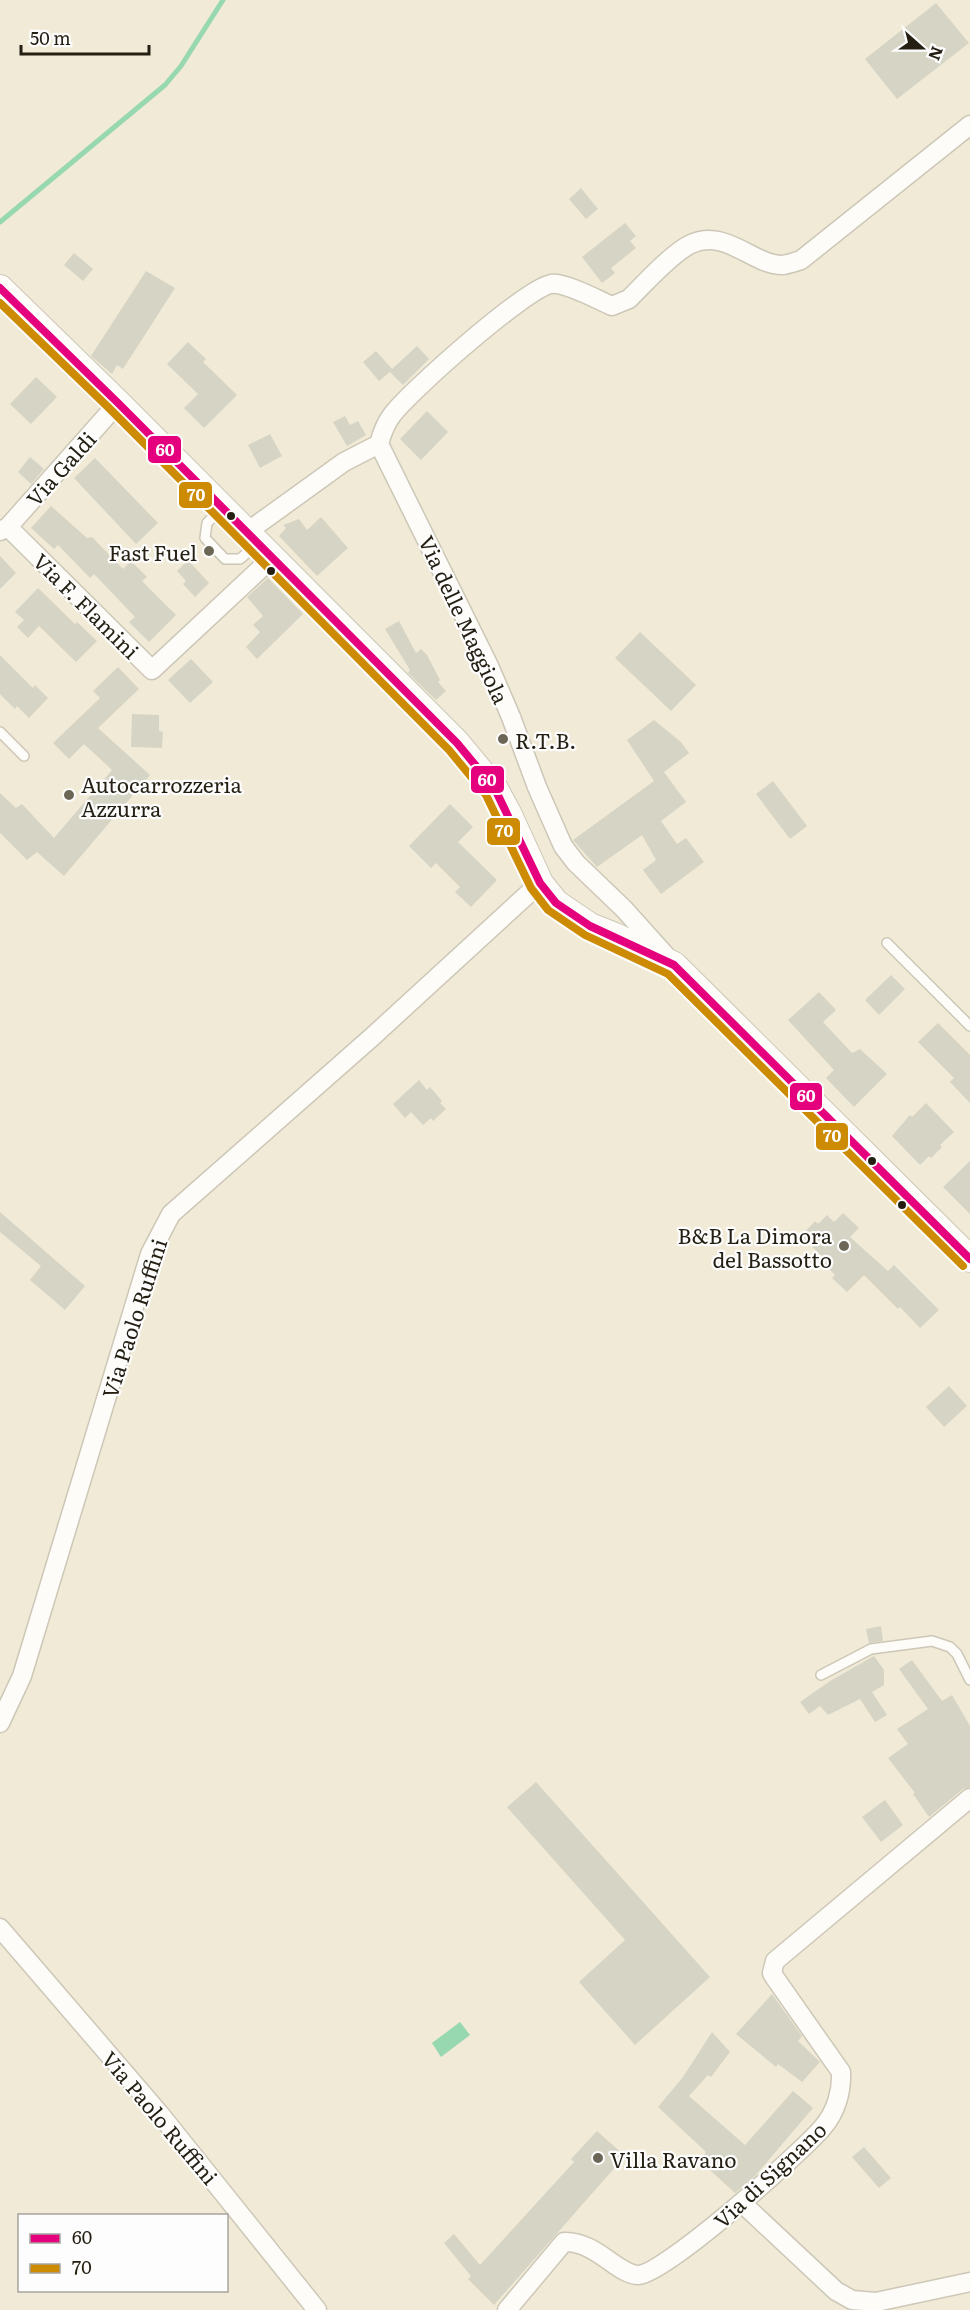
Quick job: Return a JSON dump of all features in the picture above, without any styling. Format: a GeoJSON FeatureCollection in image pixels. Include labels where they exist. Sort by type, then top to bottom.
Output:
{"type":"FeatureCollection","features":[{"type":"Feature","properties":{"kind":"street"},"geometry":{"type":"LineString","coordinates":[[259,544],[344,462],[379,444],[383,429],[393,413],[442,366],[534,291],[556,284],[612,306],[619,305],[629,299],[682,249],[703,240],[721,242],[773,263],[783,265],[801,260],[970,125]]}},
{"type":"Feature","properties":{"kind":"street"},"geometry":{"type":"LineString","coordinates":[[0,288],[458,744],[495,789],[540,883],[556,903],[573,916],[674,965],[970,1259]]}},
{"type":"Feature","properties":{"kind":"street","name":"Via Galdi"},"geometry":{"type":"LineString","coordinates":[[4,529],[118,403]]}},
{"type":"Feature","properties":{"kind":"street","name":"Via delle Maggiola"},"geometry":{"type":"LineString","coordinates":[[379,444],[489,666],[553,827],[563,846],[576,863],[624,909],[674,965]]}},
{"type":"Feature","properties":{"kind":"street","name":"Via F. Flamini"},"geometry":{"type":"LineString","coordinates":[[4,529],[152,670],[259,544]]}},
{"type":"Feature","properties":{"kind":"street","name":"Via Paolo Ruffini"},"geometry":{"type":"LineString","coordinates":[[0,1723],[22,1676],[150,1254],[165,1222],[171,1214],[372,1037],[540,883]]}},
{"type":"Feature","properties":{"kind":"street","name":"Via di Signano"},"geometry":{"type":"LineString","coordinates":[[507,2310],[564,2242],[575,2242],[592,2249],[630,2274],[639,2276],[668,2262],[742,2203],[823,2127],[831,2115],[842,2086],[842,2072],[772,1973],[775,1961],[970,1798]]}},
{"type":"Feature","properties":{"kind":"street","name":"Via Paolo Ruffini"},"geometry":{"type":"LineString","coordinates":[[0,1928],[159,2113],[317,2310]]}},
{"type":"Feature","properties":{"kind":"street"},"geometry":{"type":"LineString","coordinates":[[742,2203],[836,2291],[852,2300],[876,2302],[970,2282]]}},
{"type":"Feature","properties":{"kind":"lane"},"geometry":{"type":"LineString","coordinates":[[223,508],[207,523],[205,538],[225,559],[240,559],[259,544]]}},
{"type":"Feature","properties":{"kind":"lane"},"geometry":{"type":"LineString","coordinates":[[0,732],[24,756]]}},
{"type":"Feature","properties":{"kind":"lane"},"geometry":{"type":"LineString","coordinates":[[887,944],[970,1026]]}},
{"type":"Feature","properties":{"kind":"lane"},"geometry":{"type":"LineString","coordinates":[[821,1675],[871,1649],[932,1641],[950,1647],[957,1654],[970,1680]]}},
{"type":"Feature","properties":{"kind":"shaded area"},"geometry":{"type":"Polygon","coordinates":[[[460,2022],[470,2035],[441,2057],[432,2043],[460,2022]]]}},
{"type":"Feature","properties":{"kind":"building"},"geometry":{"type":"Polygon","coordinates":[[[936,3],[969,43],[897,99],[865,59],[936,3]]]}},
{"type":"Feature","properties":{"kind":"building"},"geometry":{"type":"Polygon","coordinates":[[[581,188],[598,209],[586,219],[569,199],[581,188]]]}},
{"type":"Feature","properties":{"kind":"building"},"geometry":{"type":"Polygon","coordinates":[[[625,223],[636,236],[630,241],[636,248],[611,268],[615,273],[602,283],[582,257],[625,223]]]}},
{"type":"Feature","properties":{"kind":"building"},"geometry":{"type":"Polygon","coordinates":[[[74,253],[93,269],[83,281],[64,265],[74,253]]]}},
{"type":"Feature","properties":{"kind":"building"},"geometry":{"type":"Polygon","coordinates":[[[146,271],[175,288],[123,369],[117,365],[112,374],[91,356],[146,271]]]}},
{"type":"Feature","properties":{"kind":"building"},"geometry":{"type":"Polygon","coordinates":[[[188,342],[206,359],[203,362],[237,395],[204,428],[184,408],[198,394],[167,364],[188,342]]]}},
{"type":"Feature","properties":{"kind":"building"},"geometry":{"type":"Polygon","coordinates":[[[417,346],[429,359],[403,385],[390,372],[379,381],[363,362],[376,351],[392,369],[417,346]]]}},
{"type":"Feature","properties":{"kind":"building"},"geometry":{"type":"Polygon","coordinates":[[[36,377],[57,397],[31,424],[10,404],[36,377]]]}},
{"type":"Feature","properties":{"kind":"building"},"geometry":{"type":"Polygon","coordinates":[[[427,411],[448,432],[421,460],[400,439],[427,411]]]}},
{"type":"Feature","properties":{"kind":"building"},"geometry":{"type":"Polygon","coordinates":[[[345,416],[350,425],[358,421],[366,435],[347,446],[333,422],[345,416]]]}},
{"type":"Feature","properties":{"kind":"building"},"geometry":{"type":"Polygon","coordinates":[[[270,434],[282,456],[260,468],[248,445],[270,434]]]}},
{"type":"Feature","properties":{"kind":"building"},"geometry":{"type":"Polygon","coordinates":[[[30,457],[44,469],[31,484],[18,472],[30,457]]]}},
{"type":"Feature","properties":{"kind":"building"},"geometry":{"type":"Polygon","coordinates":[[[95,458],[158,523],[136,544],[74,478],[95,458]]]}},
{"type":"Feature","properties":{"kind":"building"},"geometry":{"type":"Polygon","coordinates":[[[51,506],[87,538],[92,537],[123,569],[131,561],[147,577],[142,581],[176,615],[149,642],[129,622],[135,617],[94,574],[90,578],[58,545],[54,549],[31,528],[51,506]]]}},
{"type":"Feature","properties":{"kind":"building"},"geometry":{"type":"Polygon","coordinates":[[[321,517],[348,548],[317,576],[279,536],[286,528],[283,525],[299,519],[307,530],[321,517]]]}},
{"type":"Feature","properties":{"kind":"building"},"geometry":{"type":"Polygon","coordinates":[[[0,556],[16,573],[0,589],[0,556]]]}},
{"type":"Feature","properties":{"kind":"building"},"geometry":{"type":"Polygon","coordinates":[[[188,560],[209,583],[195,597],[183,584],[186,581],[177,571],[188,560]]]}},
{"type":"Feature","properties":{"kind":"building"},"geometry":{"type":"Polygon","coordinates":[[[268,578],[303,614],[257,659],[246,647],[260,632],[253,625],[263,616],[247,597],[268,578]]]}},
{"type":"Feature","properties":{"kind":"building"},"geometry":{"type":"Polygon","coordinates":[[[38,588],[75,624],[77,622],[97,641],[76,662],[39,626],[28,638],[17,627],[24,620],[15,612],[38,588]]]}},
{"type":"Feature","properties":{"kind":"building"},"geometry":{"type":"Polygon","coordinates":[[[399,621],[416,653],[421,649],[427,655],[440,680],[438,682],[446,691],[436,700],[408,673],[410,670],[385,629],[399,621]]]}},
{"type":"Feature","properties":{"kind":"building"},"geometry":{"type":"Polygon","coordinates":[[[640,632],[696,685],[671,711],[615,658],[640,632]]]}},
{"type":"Feature","properties":{"kind":"building"},"geometry":{"type":"Polygon","coordinates":[[[0,655],[33,688],[35,685],[48,698],[29,718],[17,706],[15,709],[0,694],[0,655]]]}},
{"type":"Feature","properties":{"kind":"building"},"geometry":{"type":"Polygon","coordinates":[[[191,659],[213,682],[190,703],[168,680],[191,659]]]}},
{"type":"Feature","properties":{"kind":"building"},"geometry":{"type":"Polygon","coordinates":[[[118,667],[139,689],[98,728],[150,775],[64,876],[37,852],[27,860],[0,833],[0,793],[16,808],[22,804],[54,838],[112,770],[84,744],[69,759],[53,743],[100,698],[93,691],[118,667]]]}},
{"type":"Feature","properties":{"kind":"building"},"geometry":{"type":"Polygon","coordinates":[[[132,714],[159,715],[159,731],[163,732],[162,748],[131,747],[132,714]]]}},
{"type":"Feature","properties":{"kind":"building"},"geometry":{"type":"Polygon","coordinates":[[[654,720],[681,742],[689,753],[664,772],[686,802],[661,821],[677,844],[686,838],[704,862],[661,894],[643,870],[656,860],[642,835],[597,867],[573,840],[654,781],[627,740],[654,720]]]}},
{"type":"Feature","properties":{"kind":"building"},"geometry":{"type":"Polygon","coordinates":[[[773,781],[807,826],[790,839],[756,794],[773,781]]]}},
{"type":"Feature","properties":{"kind":"building"},"geometry":{"type":"Polygon","coordinates":[[[450,804],[473,827],[458,842],[497,880],[471,907],[455,892],[460,887],[436,863],[431,868],[409,846],[450,804]]]}},
{"type":"Feature","properties":{"kind":"building"},"geometry":{"type":"Polygon","coordinates":[[[891,975],[905,989],[879,1015],[865,1000],[891,975]]]}},
{"type":"Feature","properties":{"kind":"building"},"geometry":{"type":"Polygon","coordinates":[[[819,992],[836,1010],[823,1022],[852,1053],[860,1049],[887,1074],[854,1107],[826,1078],[834,1070],[788,1020],[819,992]]]}},
{"type":"Feature","properties":{"kind":"building"},"geometry":{"type":"Polygon","coordinates":[[[938,1023],[970,1055],[970,1103],[950,1082],[954,1078],[918,1042],[938,1023]]]}},
{"type":"Feature","properties":{"kind":"building"},"geometry":{"type":"Polygon","coordinates":[[[419,1080],[427,1090],[430,1087],[446,1109],[433,1121],[431,1118],[423,1125],[411,1112],[405,1118],[393,1104],[419,1080]]]}},
{"type":"Feature","properties":{"kind":"building"},"geometry":{"type":"Polygon","coordinates":[[[926,1103],[954,1132],[940,1145],[942,1147],[931,1158],[929,1156],[920,1165],[892,1136],[910,1115],[912,1117],[926,1103]]]}},
{"type":"Feature","properties":{"kind":"building"},"geometry":{"type":"Polygon","coordinates":[[[970,1161],[970,1214],[943,1187],[970,1161]]]}},
{"type":"Feature","properties":{"kind":"building"},"geometry":{"type":"Polygon","coordinates":[[[0,1212],[85,1286],[65,1310],[30,1280],[41,1266],[0,1232],[0,1212]]]}},
{"type":"Feature","properties":{"kind":"building"},"geometry":{"type":"Polygon","coordinates":[[[843,1213],[859,1228],[850,1237],[888,1271],[894,1265],[939,1310],[920,1328],[864,1275],[847,1292],[832,1278],[835,1275],[824,1264],[827,1261],[801,1236],[815,1221],[818,1224],[827,1215],[834,1222],[843,1213]]]}},
{"type":"Feature","properties":{"kind":"building"},"geometry":{"type":"Polygon","coordinates":[[[949,1386],[967,1406],[944,1427],[926,1407],[949,1386]]]}},
{"type":"Feature","properties":{"kind":"building"},"geometry":{"type":"Polygon","coordinates":[[[881,1626],[883,1641],[869,1643],[866,1629],[881,1626]]]}},
{"type":"Feature","properties":{"kind":"building"},"geometry":{"type":"Polygon","coordinates":[[[874,1656],[884,1670],[884,1685],[872,1692],[887,1715],[875,1722],[860,1699],[828,1715],[820,1706],[809,1714],[800,1702],[830,1681],[874,1656]]]}},
{"type":"Feature","properties":{"kind":"building"},"geometry":{"type":"Polygon","coordinates":[[[912,1660],[942,1701],[952,1695],[970,1726],[970,1787],[963,1789],[929,1817],[913,1794],[915,1793],[888,1758],[908,1744],[897,1729],[928,1709],[899,1669],[912,1660]]]}},
{"type":"Feature","properties":{"kind":"building"},"geometry":{"type":"Polygon","coordinates":[[[536,1782],[710,1977],[635,2045],[579,1982],[625,1940],[507,1807],[536,1782]]]}},
{"type":"Feature","properties":{"kind":"building"},"geometry":{"type":"Polygon","coordinates":[[[885,1800],[903,1825],[881,1842],[862,1817],[885,1800]]]}},
{"type":"Feature","properties":{"kind":"building"},"geometry":{"type":"Polygon","coordinates":[[[772,1994],[802,2036],[798,2041],[820,2062],[802,2082],[778,2064],[776,2067],[736,2034],[772,1994]]]}},
{"type":"Feature","properties":{"kind":"building"},"geometry":{"type":"Polygon","coordinates":[[[712,2032],[730,2052],[711,2077],[708,2075],[689,2096],[745,2145],[793,2091],[813,2108],[754,2177],[735,2193],[700,2161],[706,2152],[658,2107],[683,2077],[712,2032]]]}},
{"type":"Feature","properties":{"kind":"building"},"geometry":{"type":"Polygon","coordinates":[[[597,2131],[625,2156],[494,2305],[468,2279],[471,2276],[444,2243],[454,2234],[480,2265],[574,2162],[571,2159],[597,2131]]]}},
{"type":"Feature","properties":{"kind":"building"},"geometry":{"type":"Polygon","coordinates":[[[864,2147],[891,2178],[879,2188],[852,2157],[864,2147]]]}},
{"type":"Feature","properties":{"kind":"waterway"},"geometry":{"type":"LineString","coordinates":[[0,222],[165,85],[181,66],[223,0]]}},
{"type":"Feature","properties":{"kind":"transit line","name":"60"},"geometry":{"type":"LineString","coordinates":[[0,288],[457,743],[495,789],[540,883],[556,903],[590,926],[674,965],[970,1259]]}},
{"type":"Feature","properties":{"kind":"transit line","name":"70"},"geometry":{"type":"LineString","coordinates":[[0,303],[111,410],[449,750],[486,795],[531,888],[548,910],[585,935],[668,974],[963,1266]]}},
{"type":"Feature","properties":{"kind":"place","name":"Fast Fuel"},"geometry":{"type":"Point","coordinates":[209,551]}},
{"type":"Feature","properties":{"kind":"place","name":"R.T.B."},"geometry":{"type":"Point","coordinates":[503,739]}},
{"type":"Feature","properties":{"kind":"place","name":"Autocarrozzeria Azzurra"},"geometry":{"type":"Point","coordinates":[69,795]}},
{"type":"Feature","properties":{"kind":"place","name":"B&B La Dimora del Bassotto"},"geometry":{"type":"Point","coordinates":[844,1246]}},
{"type":"Feature","properties":{"kind":"place","name":"Villa Ravano"},"geometry":{"type":"Point","coordinates":[598,2158]}}]}
